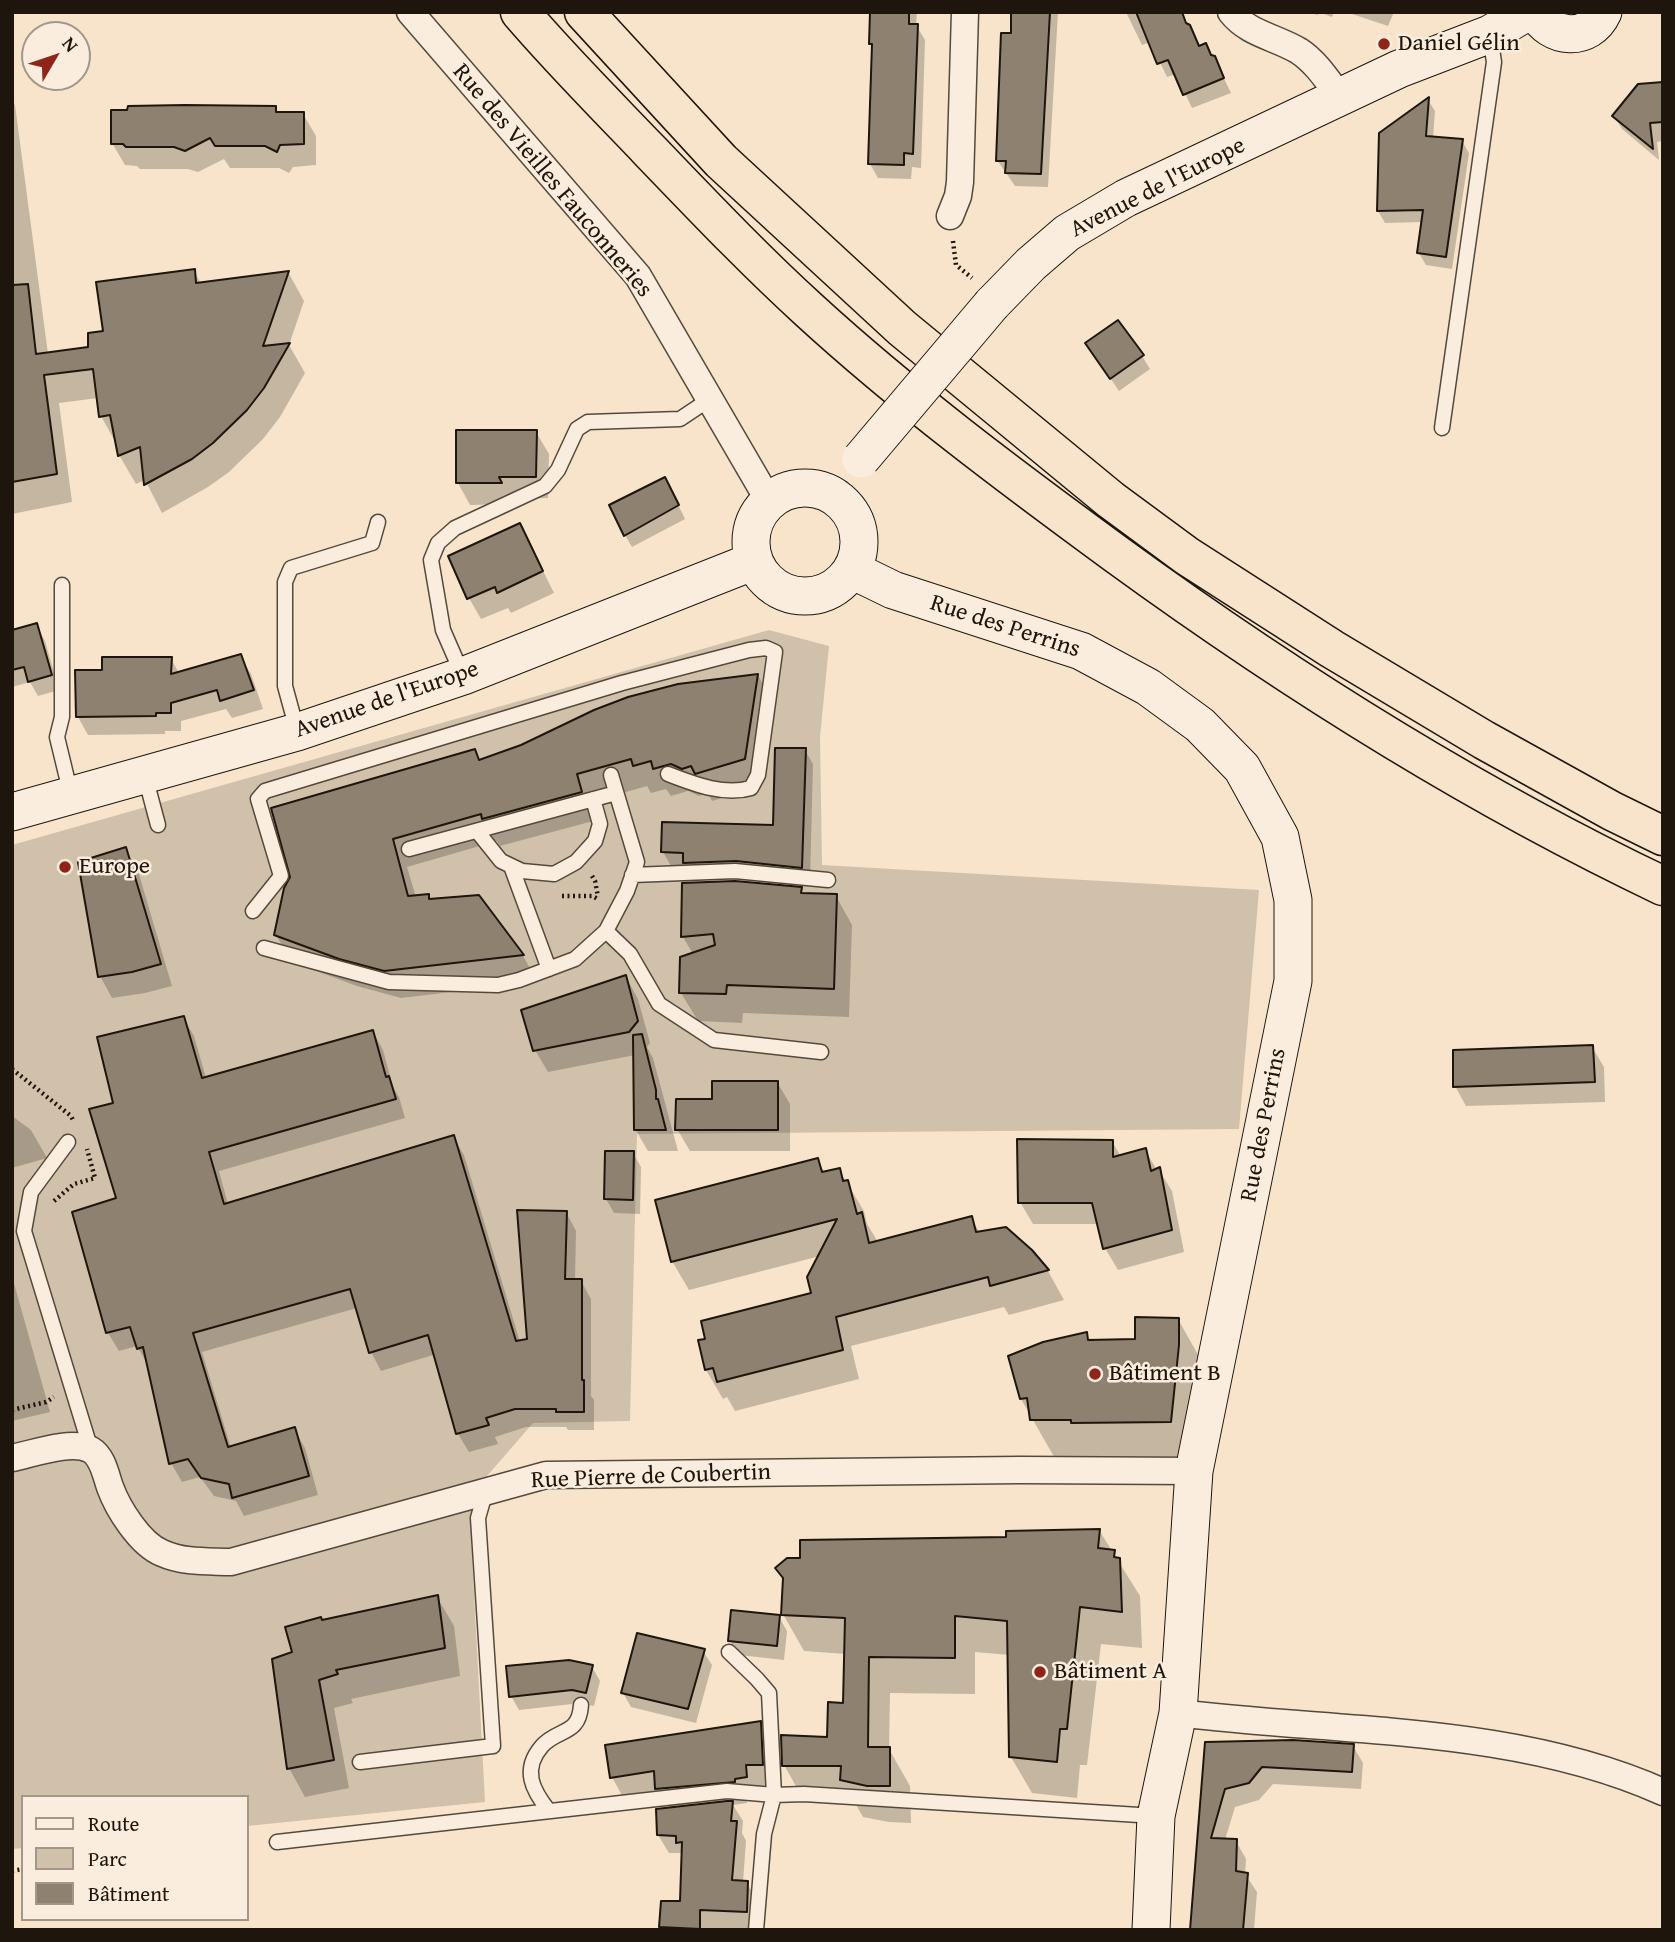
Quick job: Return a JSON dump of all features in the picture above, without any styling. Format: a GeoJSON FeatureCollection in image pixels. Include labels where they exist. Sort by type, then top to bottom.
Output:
{"type":"FeatureCollection","features":[{"type":"Feature","properties":{"kind":"highway"},"geometry":{"type":"LineString","coordinates":[[520,12],[713,217],[809,310],[1006,473],[1178,599],[1306,686],[1542,826],[1663,886]]}},
{"type":"Feature","properties":{"kind":"highway"},"geometry":{"type":"LineString","coordinates":[[584,12],[721,161],[902,328],[1111,500],[1187,556],[1332,649],[1484,740],[1663,836]]}},
{"type":"Feature","properties":{"kind":"street","name":"Rue des Vieilles Fauconneries"},"geometry":{"type":"LineString","coordinates":[[410,12],[638,276],[769,501]]}},
{"type":"Feature","properties":{"kind":"street"},"geometry":{"type":"LineString","coordinates":[[950,216],[960,182],[965,12]]}},
{"type":"Feature","properties":{"kind":"street"},"geometry":{"type":"LineString","coordinates":[[1231,12],[1247,27],[1299,51],[1308,58],[1340,97]]}},
{"type":"Feature","properties":{"kind":"street","name":"Avenue de l'Europe"},"geometry":{"type":"LineString","coordinates":[[839,500],[861,458],[994,301],[1067,233],[1126,198],[1399,69],[1490,34],[1527,12]]}},
{"type":"Feature","properties":{"kind":"street"},"geometry":{"type":"LineString","coordinates":[[1536,12],[1542,23],[1552,31],[1567,35],[1581,33],[1592,27],[1603,14]]}},
{"type":"Feature","properties":{"kind":"street"},"geometry":{"type":"LineString","coordinates":[[804,488],[827,492],[839,500],[857,525],[860,540],[858,556],[852,570],[841,584],[826,593],[809,597],[791,595],[775,588],[762,576],[754,561],[752,528],[758,514],[769,501],[782,493],[804,488]]}},
{"type":"Feature","properties":{"kind":"street","name":"Avenue de l'Europe"},"geometry":{"type":"LineString","coordinates":[[12,813],[297,732],[463,676],[754,561]]}},
{"type":"Feature","properties":{"kind":"street","name":"Rue des Perrins"},"geometry":{"type":"LineString","coordinates":[[852,570],[893,590],[1081,651],[1148,687],[1200,725],[1242,768],[1280,837],[1293,900],[1293,981],[1194,1471],[1178,1713],[1156,1816],[1152,1930]]}},
{"type":"Feature","properties":{"kind":"street"},"geometry":{"type":"LineString","coordinates":[[12,1458],[69,1446],[91,1450]]}},
{"type":"Feature","properties":{"kind":"street","name":"Rue Pierre de Coubertin"},"geometry":{"type":"LineString","coordinates":[[91,1450],[102,1464],[116,1503],[136,1532],[160,1553],[192,1561],[231,1562],[546,1475],[1006,1470],[1194,1471]]}},
{"type":"Feature","properties":{"kind":"street"},"geometry":{"type":"LineString","coordinates":[[1178,1713],[1457,1738],[1552,1755],[1663,1792]]}},
{"type":"Feature","properties":{"kind":"lane"},"geometry":{"type":"LineString","coordinates":[[1443,428],[1494,62],[1490,34]]}},
{"type":"Feature","properties":{"kind":"lane"},"geometry":{"type":"LineString","coordinates":[[463,676],[443,630],[431,560],[438,543],[455,528],[545,486],[558,470],[577,429],[588,422],[680,419],[710,399]]}},
{"type":"Feature","properties":{"kind":"lane"},"geometry":{"type":"LineString","coordinates":[[297,732],[285,686],[285,582],[291,568],[372,543],[378,522]]}},
{"type":"Feature","properties":{"kind":"lane"},"geometry":{"type":"LineString","coordinates":[[62,585],[62,716],[57,737],[71,797]]}},
{"type":"Feature","properties":{"kind":"lane"},"geometry":{"type":"LineString","coordinates":[[253,911],[281,876],[258,799],[264,791],[621,683],[749,650],[766,648],[775,652],[758,775],[751,788],[737,792],[694,784],[668,774]]}},
{"type":"Feature","properties":{"kind":"lane"},"geometry":{"type":"LineString","coordinates":[[145,775],[158,825]]}},
{"type":"Feature","properties":{"kind":"lane"},"geometry":{"type":"LineString","coordinates":[[264,948],[389,982],[498,985],[575,959],[606,931],[637,862],[611,775]]}},
{"type":"Feature","properties":{"kind":"lane"},"geometry":{"type":"LineString","coordinates":[[409,849],[616,793]]}},
{"type":"Feature","properties":{"kind":"lane"},"geometry":{"type":"LineString","coordinates":[[477,831],[501,861],[522,871],[554,874],[576,862],[595,841],[600,824],[593,799]]}},
{"type":"Feature","properties":{"kind":"lane"},"geometry":{"type":"LineString","coordinates":[[511,866],[549,969]]}},
{"type":"Feature","properties":{"kind":"lane"},"geometry":{"type":"LineString","coordinates":[[632,875],[735,871],[828,880]]}},
{"type":"Feature","properties":{"kind":"lane"},"geometry":{"type":"LineString","coordinates":[[606,931],[630,954],[659,1004],[714,1040],[821,1052]]}},
{"type":"Feature","properties":{"kind":"lane"},"geometry":{"type":"LineString","coordinates":[[68,1142],[31,1192],[24,1231],[91,1450]]}},
{"type":"Feature","properties":{"kind":"lane"},"geometry":{"type":"LineString","coordinates":[[360,1762],[493,1746],[478,1518],[486,1490]]}},
{"type":"Feature","properties":{"kind":"lane"},"geometry":{"type":"LineString","coordinates":[[729,1651],[769,1693],[774,1795],[764,1834],[756,1930]]}},
{"type":"Feature","properties":{"kind":"lane"},"geometry":{"type":"LineString","coordinates":[[549,1811],[535,1793],[530,1777],[534,1759],[542,1745],[573,1727],[580,1717],[581,1705]]}},
{"type":"Feature","properties":{"kind":"lane"},"geometry":{"type":"LineString","coordinates":[[277,1842],[727,1791],[1156,1816]]}},
{"type":"Feature","properties":{"kind":"path"},"geometry":{"type":"LineString","coordinates":[[950,216],[956,265],[994,301]]}},
{"type":"Feature","properties":{"kind":"path"},"geometry":{"type":"LineString","coordinates":[[525,904],[564,895],[592,896],[618,909]]}},
{"type":"Feature","properties":{"kind":"path"},"geometry":{"type":"LineString","coordinates":[[12,1069],[71,1116],[77,1129]]}},
{"type":"Feature","properties":{"kind":"path"},"geometry":{"type":"LineString","coordinates":[[51,1203],[74,1184],[95,1178],[83,1141]]}},
{"type":"Feature","properties":{"kind":"path"},"geometry":{"type":"LineString","coordinates":[[12,1410],[46,1402],[72,1387]]}},
{"type":"Feature","properties":{"kind":"green space"},"geometry":{"type":"Polygon","coordinates":[[[769,630],[829,646],[820,737],[822,865],[1259,890],[1239,1129],[637,1134],[630,1421],[533,1423],[481,1483],[470,1517],[485,1802],[248,1826],[248,1795],[21,1795],[21,1848],[12,1849],[12,845],[769,630]]]}},
{"type":"Feature","properties":{"kind":"building"},"geometry":{"type":"Polygon","coordinates":[[[870,12],[909,12],[909,24],[918,24],[913,154],[904,153],[904,165],[868,164],[872,44],[869,44],[870,12]]]}},
{"type":"Feature","properties":{"kind":"building"},"geometry":{"type":"Polygon","coordinates":[[[1011,12],[1050,12],[1041,174],[1005,173],[1006,161],[996,161],[1001,33],[1011,33],[1011,12]]]}},
{"type":"Feature","properties":{"kind":"building"},"geometry":{"type":"Polygon","coordinates":[[[1136,12],[1182,12],[1199,46],[1206,43],[1211,55],[1215,56],[1224,78],[1183,95],[1168,60],[1157,64],[1136,12]]]}},
{"type":"Feature","properties":{"kind":"building"},"geometry":{"type":"Polygon","coordinates":[[[1663,82],[1663,122],[1650,123],[1653,149],[1612,116],[1638,84],[1663,82]]]}},
{"type":"Feature","properties":{"kind":"building"},"geometry":{"type":"Polygon","coordinates":[[[1429,97],[1426,136],[1463,139],[1446,257],[1417,253],[1423,210],[1377,211],[1379,133],[1429,97]]]}},
{"type":"Feature","properties":{"kind":"building"},"geometry":{"type":"Polygon","coordinates":[[[128,106],[276,106],[276,112],[304,112],[304,144],[280,145],[277,152],[265,146],[215,146],[210,138],[185,151],[174,147],[126,147],[123,144],[111,144],[111,110],[127,110],[128,106]]]}},
{"type":"Feature","properties":{"kind":"building"},"geometry":{"type":"Polygon","coordinates":[[[195,269],[196,283],[289,271],[263,346],[290,343],[264,388],[247,410],[192,459],[144,485],[140,447],[118,456],[110,415],[99,417],[93,369],[44,375],[57,474],[12,482],[12,285],[28,284],[36,354],[88,347],[88,333],[103,331],[96,282],[195,269]]]}},
{"type":"Feature","properties":{"kind":"building"},"geometry":{"type":"Polygon","coordinates":[[[1118,320],[1144,355],[1110,379],[1085,343],[1118,320]]]}},
{"type":"Feature","properties":{"kind":"building"},"geometry":{"type":"Polygon","coordinates":[[[456,430],[537,430],[536,477],[499,477],[502,483],[456,483],[456,430]]]}},
{"type":"Feature","properties":{"kind":"building"},"geometry":{"type":"Polygon","coordinates":[[[665,477],[679,505],[624,536],[609,505],[665,477]]]}},
{"type":"Feature","properties":{"kind":"building"},"geometry":{"type":"Polygon","coordinates":[[[520,523],[543,571],[497,593],[495,587],[467,599],[448,556],[520,523]]]}},
{"type":"Feature","properties":{"kind":"building"},"geometry":{"type":"Polygon","coordinates":[[[37,623],[52,675],[28,682],[24,667],[12,670],[12,630],[37,623]]]}},
{"type":"Feature","properties":{"kind":"building"},"geometry":{"type":"Polygon","coordinates":[[[241,654],[254,690],[220,701],[217,690],[171,703],[171,713],[156,713],[156,716],[76,717],[75,670],[102,670],[102,657],[172,657],[171,674],[241,654]]]}},
{"type":"Feature","properties":{"kind":"building"},"geometry":{"type":"Polygon","coordinates":[[[758,674],[745,759],[695,774],[691,766],[682,769],[671,764],[653,769],[651,761],[633,766],[631,759],[577,774],[582,792],[482,819],[481,814],[393,839],[408,896],[429,894],[429,899],[479,895],[524,955],[384,971],[339,959],[274,935],[284,888],[290,877],[271,808],[475,749],[479,760],[521,745],[628,697],[678,684],[758,674]]]}},
{"type":"Feature","properties":{"kind":"building"},"geometry":{"type":"Polygon","coordinates":[[[775,748],[806,748],[802,868],[736,861],[683,863],[683,853],[661,852],[662,822],[773,825],[775,748]]]}},
{"type":"Feature","properties":{"kind":"building"},"geometry":{"type":"Polygon","coordinates":[[[126,847],[161,964],[98,977],[78,862],[126,847]]]}},
{"type":"Feature","properties":{"kind":"building"},"geometry":{"type":"Polygon","coordinates":[[[735,881],[802,887],[801,893],[837,894],[834,989],[727,985],[726,994],[679,993],[680,957],[715,945],[713,934],[681,937],[682,883],[735,881]]]}},
{"type":"Feature","properties":{"kind":"building"},"geometry":{"type":"Polygon","coordinates":[[[626,975],[638,1021],[629,1032],[533,1051],[521,1010],[626,975]]]}},
{"type":"Feature","properties":{"kind":"building"},"geometry":{"type":"Polygon","coordinates":[[[184,1016],[202,1078],[373,1030],[386,1077],[389,1076],[396,1099],[209,1152],[224,1204],[454,1135],[516,1341],[527,1339],[517,1210],[567,1211],[565,1279],[582,1279],[584,1412],[515,1409],[486,1418],[489,1425],[456,1434],[428,1335],[369,1353],[350,1289],[193,1333],[228,1447],[295,1427],[309,1476],[232,1498],[229,1484],[201,1478],[188,1459],[169,1464],[143,1347],[137,1349],[130,1327],[106,1333],[72,1212],[116,1198],[89,1109],[113,1103],[97,1037],[184,1016]]]}},
{"type":"Feature","properties":{"kind":"building"},"geometry":{"type":"Polygon","coordinates":[[[642,1034],[656,1099],[666,1130],[634,1130],[633,1035],[642,1034]]]}},
{"type":"Feature","properties":{"kind":"building"},"geometry":{"type":"Polygon","coordinates":[[[1593,1045],[1595,1082],[1453,1087],[1453,1050],[1593,1045]]]}},
{"type":"Feature","properties":{"kind":"building"},"geometry":{"type":"Polygon","coordinates":[[[712,1081],[778,1081],[778,1130],[675,1130],[676,1099],[712,1099],[712,1081]]]}},
{"type":"Feature","properties":{"kind":"building"},"geometry":{"type":"Polygon","coordinates":[[[1017,1139],[1113,1140],[1113,1157],[1146,1148],[1151,1171],[1160,1167],[1172,1230],[1103,1249],[1092,1203],[1018,1203],[1017,1139]]]}},
{"type":"Feature","properties":{"kind":"building"},"geometry":{"type":"Polygon","coordinates":[[[605,1151],[634,1151],[633,1200],[604,1199],[605,1151]]]}},
{"type":"Feature","properties":{"kind":"building"},"geometry":{"type":"Polygon","coordinates":[[[818,1158],[822,1172],[840,1168],[843,1181],[848,1180],[857,1214],[862,1212],[869,1243],[972,1216],[976,1232],[1006,1227],[1032,1250],[1049,1270],[990,1286],[988,1277],[836,1317],[843,1350],[717,1382],[713,1368],[705,1370],[698,1340],[705,1339],[701,1321],[811,1293],[807,1277],[837,1219],[671,1262],[655,1200],[818,1158]]]}},
{"type":"Feature","properties":{"kind":"building","name":"Bâtiment B"},"geometry":{"type":"Polygon","coordinates":[[[1135,1317],[1179,1318],[1171,1422],[1071,1423],[1071,1420],[1030,1420],[1027,1398],[1020,1399],[1008,1356],[1043,1342],[1087,1332],[1088,1340],[1135,1339],[1135,1317]]]}},
{"type":"Feature","properties":{"kind":"building","name":"Bâtiment A"},"geometry":{"type":"Polygon","coordinates":[[[1100,1529],[1098,1548],[1115,1550],[1114,1557],[1120,1558],[1122,1612],[1080,1607],[1067,1729],[1060,1729],[1057,1762],[1009,1757],[1007,1621],[955,1616],[955,1658],[869,1657],[868,1747],[890,1747],[890,1786],[867,1786],[840,1780],[841,1766],[782,1766],[781,1735],[827,1737],[828,1702],[843,1703],[845,1618],[781,1615],[783,1578],[775,1568],[787,1558],[800,1558],[800,1540],[1006,1537],[1006,1531],[1100,1529]]]}},
{"type":"Feature","properties":{"kind":"building"},"geometry":{"type":"Polygon","coordinates":[[[438,1595],[445,1648],[336,1670],[338,1674],[319,1680],[334,1760],[287,1769],[272,1659],[292,1652],[285,1627],[321,1617],[322,1620],[438,1595]]]}},
{"type":"Feature","properties":{"kind":"building"},"geometry":{"type":"Polygon","coordinates":[[[731,1610],[780,1615],[777,1646],[728,1641],[731,1610]]]}},
{"type":"Feature","properties":{"kind":"building"},"geometry":{"type":"Polygon","coordinates":[[[637,1633],[705,1649],[688,1709],[621,1693],[637,1633]]]}},
{"type":"Feature","properties":{"kind":"building"},"geometry":{"type":"Polygon","coordinates":[[[569,1660],[593,1665],[586,1693],[572,1690],[509,1697],[506,1666],[569,1660]]]}},
{"type":"Feature","properties":{"kind":"building"},"geometry":{"type":"Polygon","coordinates":[[[761,1721],[763,1765],[746,1765],[747,1777],[735,1779],[735,1782],[655,1789],[654,1771],[610,1778],[605,1745],[761,1721]]]}},
{"type":"Feature","properties":{"kind":"building"},"geometry":{"type":"Polygon","coordinates":[[[1293,1740],[1354,1744],[1352,1772],[1262,1767],[1249,1783],[1225,1789],[1211,1838],[1237,1839],[1236,1871],[1248,1873],[1243,1930],[1190,1930],[1205,1742],[1293,1740]]]}},
{"type":"Feature","properties":{"kind":"building"},"geometry":{"type":"Polygon","coordinates":[[[733,1801],[731,1821],[737,1821],[732,1880],[748,1881],[747,1912],[700,1910],[700,1929],[659,1927],[661,1901],[680,1901],[682,1842],[676,1843],[676,1836],[657,1835],[656,1809],[733,1801]]]}},
{"type":"Feature","properties":{"kind":"place","name":"Daniel Gélin"},"geometry":{"type":"Point","coordinates":[1384,44]}},
{"type":"Feature","properties":{"kind":"place","name":"Europe"},"geometry":{"type":"Point","coordinates":[65,867]}},
{"type":"Feature","properties":{"kind":"place","name":"Bâtiment B"},"geometry":{"type":"Point","coordinates":[1095,1374]}},
{"type":"Feature","properties":{"kind":"place","name":"Bâtiment A"},"geometry":{"type":"Point","coordinates":[1040,1672]}}]}
